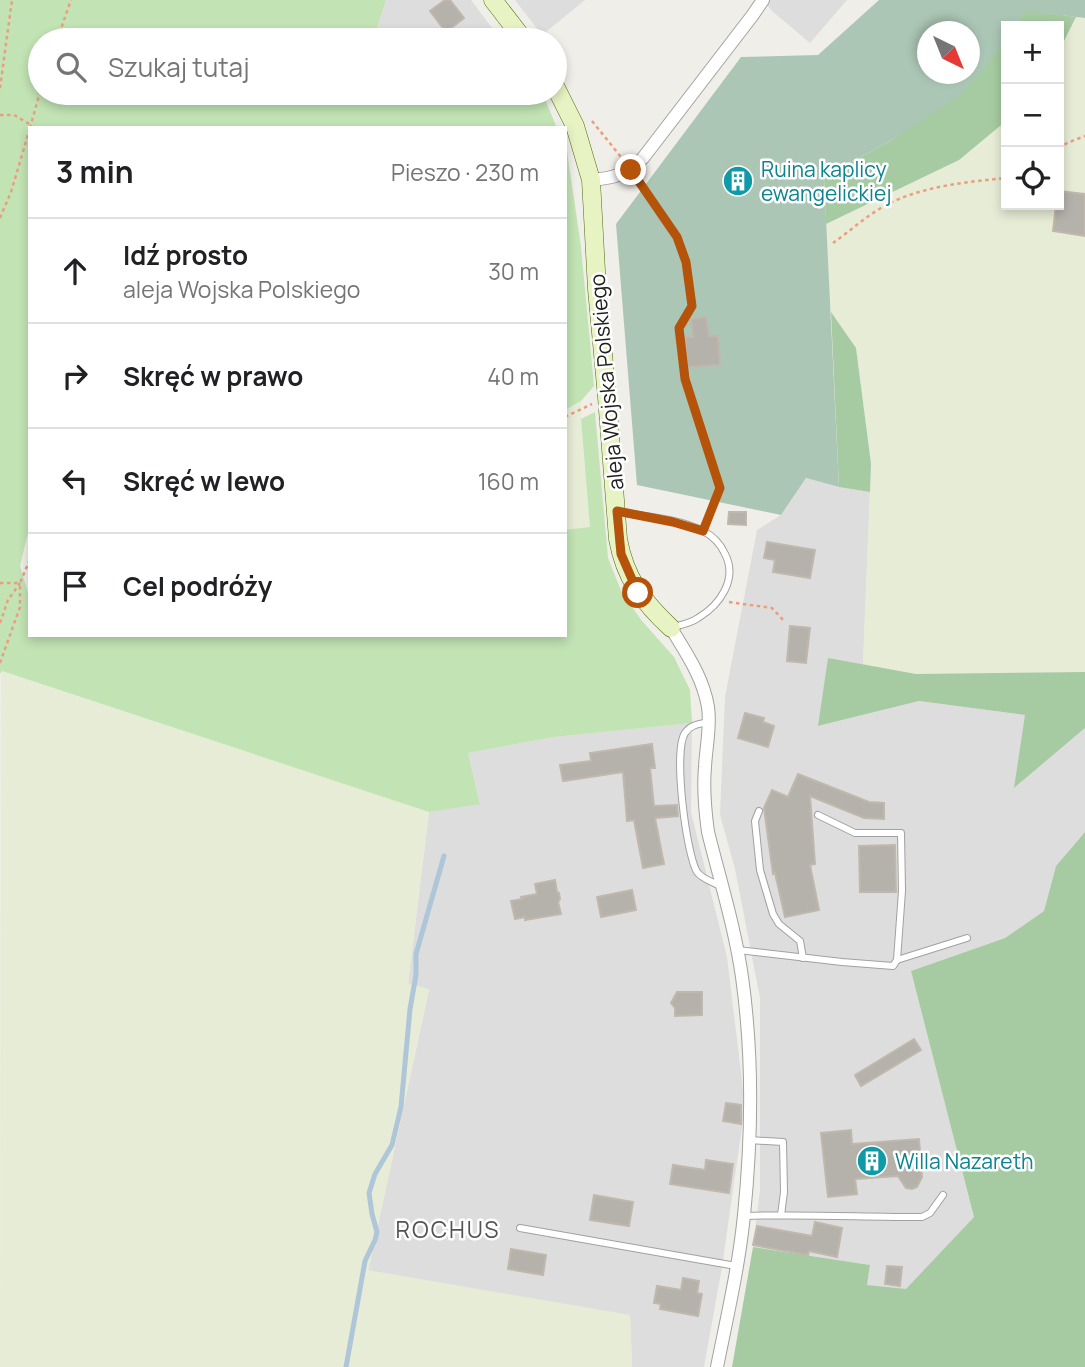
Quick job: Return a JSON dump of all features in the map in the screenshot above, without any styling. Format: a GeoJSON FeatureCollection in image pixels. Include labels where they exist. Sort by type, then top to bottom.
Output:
{"type":"FeatureCollection","features":[{"type":"Feature","properties":{"kind":"street"},"geometry":{"type":"LineString","coordinates":[[493,0],[515,28]]}},
{"type":"Feature","properties":{"kind":"street"},"geometry":{"type":"LineString","coordinates":[[591,180],[611,178],[631,170],[652,147],[763,0]]}},
{"type":"Feature","properties":{"kind":"street","name":"aleja Wojska Polskiego"},"geometry":{"type":"LineString","coordinates":[[564,105],[575,126],[591,180],[597,289],[621,554],[638,593],[671,628],[697,672],[706,698],[709,722],[705,812],[743,985],[750,1090],[744,1216],[717,1367]]}},
{"type":"Feature","properties":{"kind":"lane"},"geometry":{"type":"LineString","coordinates":[[617,511],[703,531],[722,548],[728,560],[730,572],[720,599],[697,619],[671,628]]}},
{"type":"Feature","properties":{"kind":"lane"},"geometry":{"type":"LineString","coordinates":[[709,722],[692,725],[684,734],[680,748],[681,787],[693,863],[699,876],[722,887]]}},
{"type":"Feature","properties":{"kind":"lane"},"geometry":{"type":"LineString","coordinates":[[760,811],[755,821],[760,870],[773,914],[779,924],[800,941],[803,958]]}},
{"type":"Feature","properties":{"kind":"lane"},"geometry":{"type":"LineString","coordinates":[[737,950],[892,966],[897,960],[900,949],[902,891],[901,833],[855,833],[818,815]]}},
{"type":"Feature","properties":{"kind":"lane"},"geometry":{"type":"LineString","coordinates":[[897,960],[967,938]]}},
{"type":"Feature","properties":{"kind":"lane"},"geometry":{"type":"LineString","coordinates":[[749,1140],[783,1142],[784,1192],[781,1215]]}},
{"type":"Feature","properties":{"kind":"lane"},"geometry":{"type":"LineString","coordinates":[[744,1216],[922,1217],[930,1213],[943,1195]]}},
{"type":"Feature","properties":{"kind":"lane"},"geometry":{"type":"LineString","coordinates":[[520,1228],[736,1266]]}},
{"type":"Feature","properties":{"kind":"path"},"geometry":{"type":"LineString","coordinates":[[0,88],[12,0]]}},
{"type":"Feature","properties":{"kind":"path"},"geometry":{"type":"LineString","coordinates":[[61,28],[71,0]]}},
{"type":"Feature","properties":{"kind":"path"},"geometry":{"type":"LineString","coordinates":[[30,126],[36,105]]}},
{"type":"Feature","properties":{"kind":"path"},"geometry":{"type":"LineString","coordinates":[[0,115],[14,115],[29,126]]}},
{"type":"Feature","properties":{"kind":"path"},"geometry":{"type":"LineString","coordinates":[[593,121],[677,237],[686,262],[692,306],[679,328],[685,379],[720,488],[703,531]]}},
{"type":"Feature","properties":{"kind":"path"},"geometry":{"type":"LineString","coordinates":[[0,218],[11,192],[28,134]]}},
{"type":"Feature","properties":{"kind":"path"},"geometry":{"type":"LineString","coordinates":[[1062,147],[1085,136]]}},
{"type":"Feature","properties":{"kind":"path"},"geometry":{"type":"LineString","coordinates":[[833,243],[887,205],[924,191],[961,182],[1001,178]]}},
{"type":"Feature","properties":{"kind":"path"},"geometry":{"type":"LineString","coordinates":[[567,416],[607,397]]}},
{"type":"Feature","properties":{"kind":"path"},"geometry":{"type":"LineString","coordinates":[[0,623],[8,600],[20,583],[28,564]]}},
{"type":"Feature","properties":{"kind":"path"},"geometry":{"type":"LineString","coordinates":[[0,583],[20,583]]}},
{"type":"Feature","properties":{"kind":"path"},"geometry":{"type":"LineString","coordinates":[[0,663],[20,607],[20,583]]}},
{"type":"Feature","properties":{"kind":"path"},"geometry":{"type":"LineString","coordinates":[[731,603],[772,608],[785,622]]}},
{"type":"Feature","properties":{"kind":"shaded area"},"geometry":{"type":"Polygon","coordinates":[[[386,0],[471,0],[492,28],[377,28],[386,0]]]}},
{"type":"Feature","properties":{"kind":"shaded area"},"geometry":{"type":"Polygon","coordinates":[[[515,0],[585,0],[551,28],[537,28],[515,0]]]}},
{"type":"Feature","properties":{"kind":"shaded area"},"geometry":{"type":"Polygon","coordinates":[[[763,0],[847,0],[810,43],[763,0]]]}},
{"type":"Feature","properties":{"kind":"shaded area"},"geometry":{"type":"Polygon","coordinates":[[[806,478],[870,492],[863,665],[828,659],[819,726],[919,701],[1026,715],[1015,787],[1085,728],[1085,832],[1056,866],[1044,911],[1005,938],[911,971],[974,1217],[906,1290],[867,1285],[870,1265],[753,1247],[760,1190],[760,998],[735,869],[720,815],[725,697],[757,530],[781,515],[806,478]]]}},
{"type":"Feature","properties":{"kind":"shaded area"},"geometry":{"type":"Polygon","coordinates":[[[692,723],[691,812],[727,957],[745,1106],[722,1267],[704,1367],[632,1367],[630,1316],[368,1271],[429,990],[408,984],[429,812],[480,803],[468,753],[554,737],[692,723]]]}},
{"type":"Feature","properties":{"kind":"green space"},"geometry":{"type":"Polygon","coordinates":[[[0,0],[386,0],[377,28],[28,28],[28,105],[547,105],[556,126],[28,126],[28,532],[20,566],[28,592],[28,637],[567,637],[567,530],[590,527],[581,419],[595,412],[608,558],[622,593],[642,621],[674,657],[690,690],[692,723],[554,737],[468,753],[480,804],[429,812],[2,671],[0,674],[0,0]]]}},
{"type":"Feature","properties":{"kind":"green space"},"geometry":{"type":"Polygon","coordinates":[[[879,0],[1085,0],[1085,18],[1025,11],[1018,21],[1001,21],[1001,47],[980,72],[980,21],[917,21],[917,84],[969,84],[959,96],[892,140],[824,177],[839,487],[806,478],[781,515],[637,485],[616,224],[741,57],[818,55],[879,0]]]}},
{"type":"Feature","properties":{"kind":"green space"},"geometry":{"type":"Polygon","coordinates":[[[1025,10],[1076,17],[1064,41],[1064,21],[1018,21],[1025,10]]]}},
{"type":"Feature","properties":{"kind":"green space"},"geometry":{"type":"Polygon","coordinates":[[[1076,17],[1085,18],[1085,672],[916,674],[863,665],[871,464],[856,348],[831,312],[826,224],[959,160],[1001,125],[1001,210],[1064,210],[1064,41],[1076,17]]]}},
{"type":"Feature","properties":{"kind":"green space"},"geometry":{"type":"Polygon","coordinates":[[[1001,47],[1001,125],[959,160],[826,224],[824,177],[892,140],[958,84],[980,84],[980,65],[1001,47]]]}},
{"type":"Feature","properties":{"kind":"green space"},"geometry":{"type":"Polygon","coordinates":[[[567,151],[581,247],[594,386],[581,401],[567,409],[567,151]]]}},
{"type":"Feature","properties":{"kind":"green space"},"geometry":{"type":"Polygon","coordinates":[[[831,312],[856,348],[871,464],[870,492],[839,487],[831,312]]]}},
{"type":"Feature","properties":{"kind":"green space"},"geometry":{"type":"Polygon","coordinates":[[[581,401],[590,528],[567,530],[567,409],[581,401]]]}},
{"type":"Feature","properties":{"kind":"green space"},"geometry":{"type":"Polygon","coordinates":[[[828,658],[916,674],[1085,672],[1085,728],[1014,788],[1025,715],[919,701],[818,726],[828,658]]]}},
{"type":"Feature","properties":{"kind":"green space"},"geometry":{"type":"Polygon","coordinates":[[[1,671],[429,812],[408,983],[429,989],[368,1270],[630,1315],[632,1367],[0,1367],[1,671]]]}},
{"type":"Feature","properties":{"kind":"green space"},"geometry":{"type":"Polygon","coordinates":[[[1085,832],[1085,1367],[732,1367],[753,1247],[870,1265],[867,1285],[906,1289],[974,1217],[911,971],[1005,938],[1044,911],[1056,866],[1085,832]]]}},
{"type":"Feature","properties":{"kind":"building"},"geometry":{"type":"Polygon","coordinates":[[[445,0],[450,0],[464,18],[451,28],[443,28],[430,11],[445,0]]]}},
{"type":"Feature","properties":{"kind":"building","name":"Ruina kaplicy ewangelickiej"},"geometry":{"type":"Polygon","coordinates":[[[728,167],[748,168],[748,188],[742,195],[733,195],[727,188],[728,167]]]}},
{"type":"Feature","properties":{"kind":"building"},"geometry":{"type":"Polygon","coordinates":[[[1064,192],[1085,194],[1085,236],[1053,231],[1055,210],[1064,210],[1064,192]]]}},
{"type":"Feature","properties":{"kind":"building"},"geometry":{"type":"Polygon","coordinates":[[[706,317],[709,336],[718,336],[720,365],[687,367],[685,337],[693,337],[691,319],[706,317]]]}},
{"type":"Feature","properties":{"kind":"building"},"geometry":{"type":"Polygon","coordinates":[[[729,512],[746,512],[746,525],[728,524],[729,512]]]}},
{"type":"Feature","properties":{"kind":"building"},"geometry":{"type":"Polygon","coordinates":[[[767,542],[815,550],[810,578],[773,572],[775,560],[764,558],[767,542]]]}},
{"type":"Feature","properties":{"kind":"building"},"geometry":{"type":"Polygon","coordinates":[[[790,626],[810,628],[806,663],[787,661],[790,626]]]}},
{"type":"Feature","properties":{"kind":"building"},"geometry":{"type":"Polygon","coordinates":[[[745,713],[764,718],[763,722],[774,726],[768,747],[738,738],[745,713]]]}},
{"type":"Feature","properties":{"kind":"building"},"geometry":{"type":"Polygon","coordinates":[[[652,744],[655,768],[650,768],[654,806],[677,805],[678,816],[655,818],[664,864],[643,868],[634,820],[627,821],[623,772],[563,781],[560,765],[591,761],[590,753],[652,744]]]}},
{"type":"Feature","properties":{"kind":"building"},"geometry":{"type":"Polygon","coordinates":[[[798,774],[869,802],[884,803],[884,819],[864,818],[810,796],[815,864],[810,865],[819,910],[785,917],[775,873],[773,874],[764,808],[772,790],[788,797],[798,774]]]}},
{"type":"Feature","properties":{"kind":"building"},"geometry":{"type":"Polygon","coordinates":[[[895,845],[896,892],[860,892],[859,846],[895,845]]]}},
{"type":"Feature","properties":{"kind":"building"},"geometry":{"type":"Polygon","coordinates":[[[555,880],[561,914],[515,919],[511,901],[537,894],[535,884],[555,880]]]}},
{"type":"Feature","properties":{"kind":"building"},"geometry":{"type":"Polygon","coordinates":[[[632,890],[636,910],[601,917],[597,897],[632,890]]]}},
{"type":"Feature","properties":{"kind":"building"},"geometry":{"type":"Polygon","coordinates":[[[677,992],[702,992],[702,1015],[675,1016],[675,1008],[671,1003],[677,992]]]}},
{"type":"Feature","properties":{"kind":"building"},"geometry":{"type":"Polygon","coordinates":[[[914,1039],[921,1050],[861,1086],[855,1075],[914,1039]]]}},
{"type":"Feature","properties":{"kind":"building"},"geometry":{"type":"Polygon","coordinates":[[[726,1103],[741,1105],[741,1124],[723,1121],[726,1103]]]}},
{"type":"Feature","properties":{"kind":"building","name":"Willa Nazareth"},"geometry":{"type":"Polygon","coordinates":[[[851,1130],[852,1144],[919,1139],[922,1177],[917,1187],[906,1188],[898,1176],[855,1179],[857,1194],[828,1197],[821,1133],[851,1130]]]}},
{"type":"Feature","properties":{"kind":"building"},"geometry":{"type":"Polygon","coordinates":[[[706,1160],[733,1164],[729,1193],[670,1184],[673,1165],[705,1170],[706,1160]]]}},
{"type":"Feature","properties":{"kind":"building"},"geometry":{"type":"Polygon","coordinates":[[[594,1195],[633,1202],[629,1226],[590,1220],[594,1195]]]}},
{"type":"Feature","properties":{"kind":"building"},"geometry":{"type":"Polygon","coordinates":[[[815,1222],[842,1228],[837,1257],[809,1251],[808,1255],[753,1245],[757,1226],[812,1236],[815,1222]]]}},
{"type":"Feature","properties":{"kind":"building"},"geometry":{"type":"Polygon","coordinates":[[[511,1249],[546,1255],[543,1275],[508,1269],[511,1249]]]}},
{"type":"Feature","properties":{"kind":"building"},"geometry":{"type":"Polygon","coordinates":[[[887,1266],[902,1267],[900,1286],[885,1284],[887,1266]]]}},
{"type":"Feature","properties":{"kind":"building"},"geometry":{"type":"Polygon","coordinates":[[[683,1278],[699,1281],[697,1293],[702,1294],[698,1316],[660,1309],[661,1304],[654,1303],[657,1286],[681,1290],[683,1278]]]}},
{"type":"Feature","properties":{"kind":"waterway"},"geometry":{"type":"LineString","coordinates":[[346,1367],[365,1261],[377,1232],[369,1193],[375,1174],[392,1145],[401,1107],[416,954],[444,856]]}},
{"type":"Feature","properties":{"kind":"place","name":"Ruina kaplicy ewangelickiej"},"geometry":{"type":"Point","coordinates":[738,181]}},
{"type":"Feature","properties":{"kind":"place","name":"Willa Nazareth"},"geometry":{"type":"Point","coordinates":[872,1161]}},
{"type":"Feature","properties":{"kind":"district","name":"ROCHUS"},"geometry":{"type":"Point","coordinates":[448,1229]}},
{"type":"Feature","properties":{"kind":"route"},"geometry":{"type":"LineString","coordinates":[[631,170],[677,237],[686,262],[692,306],[679,328],[685,379],[720,488],[703,531],[617,511],[621,554],[638,593]]}}]}
